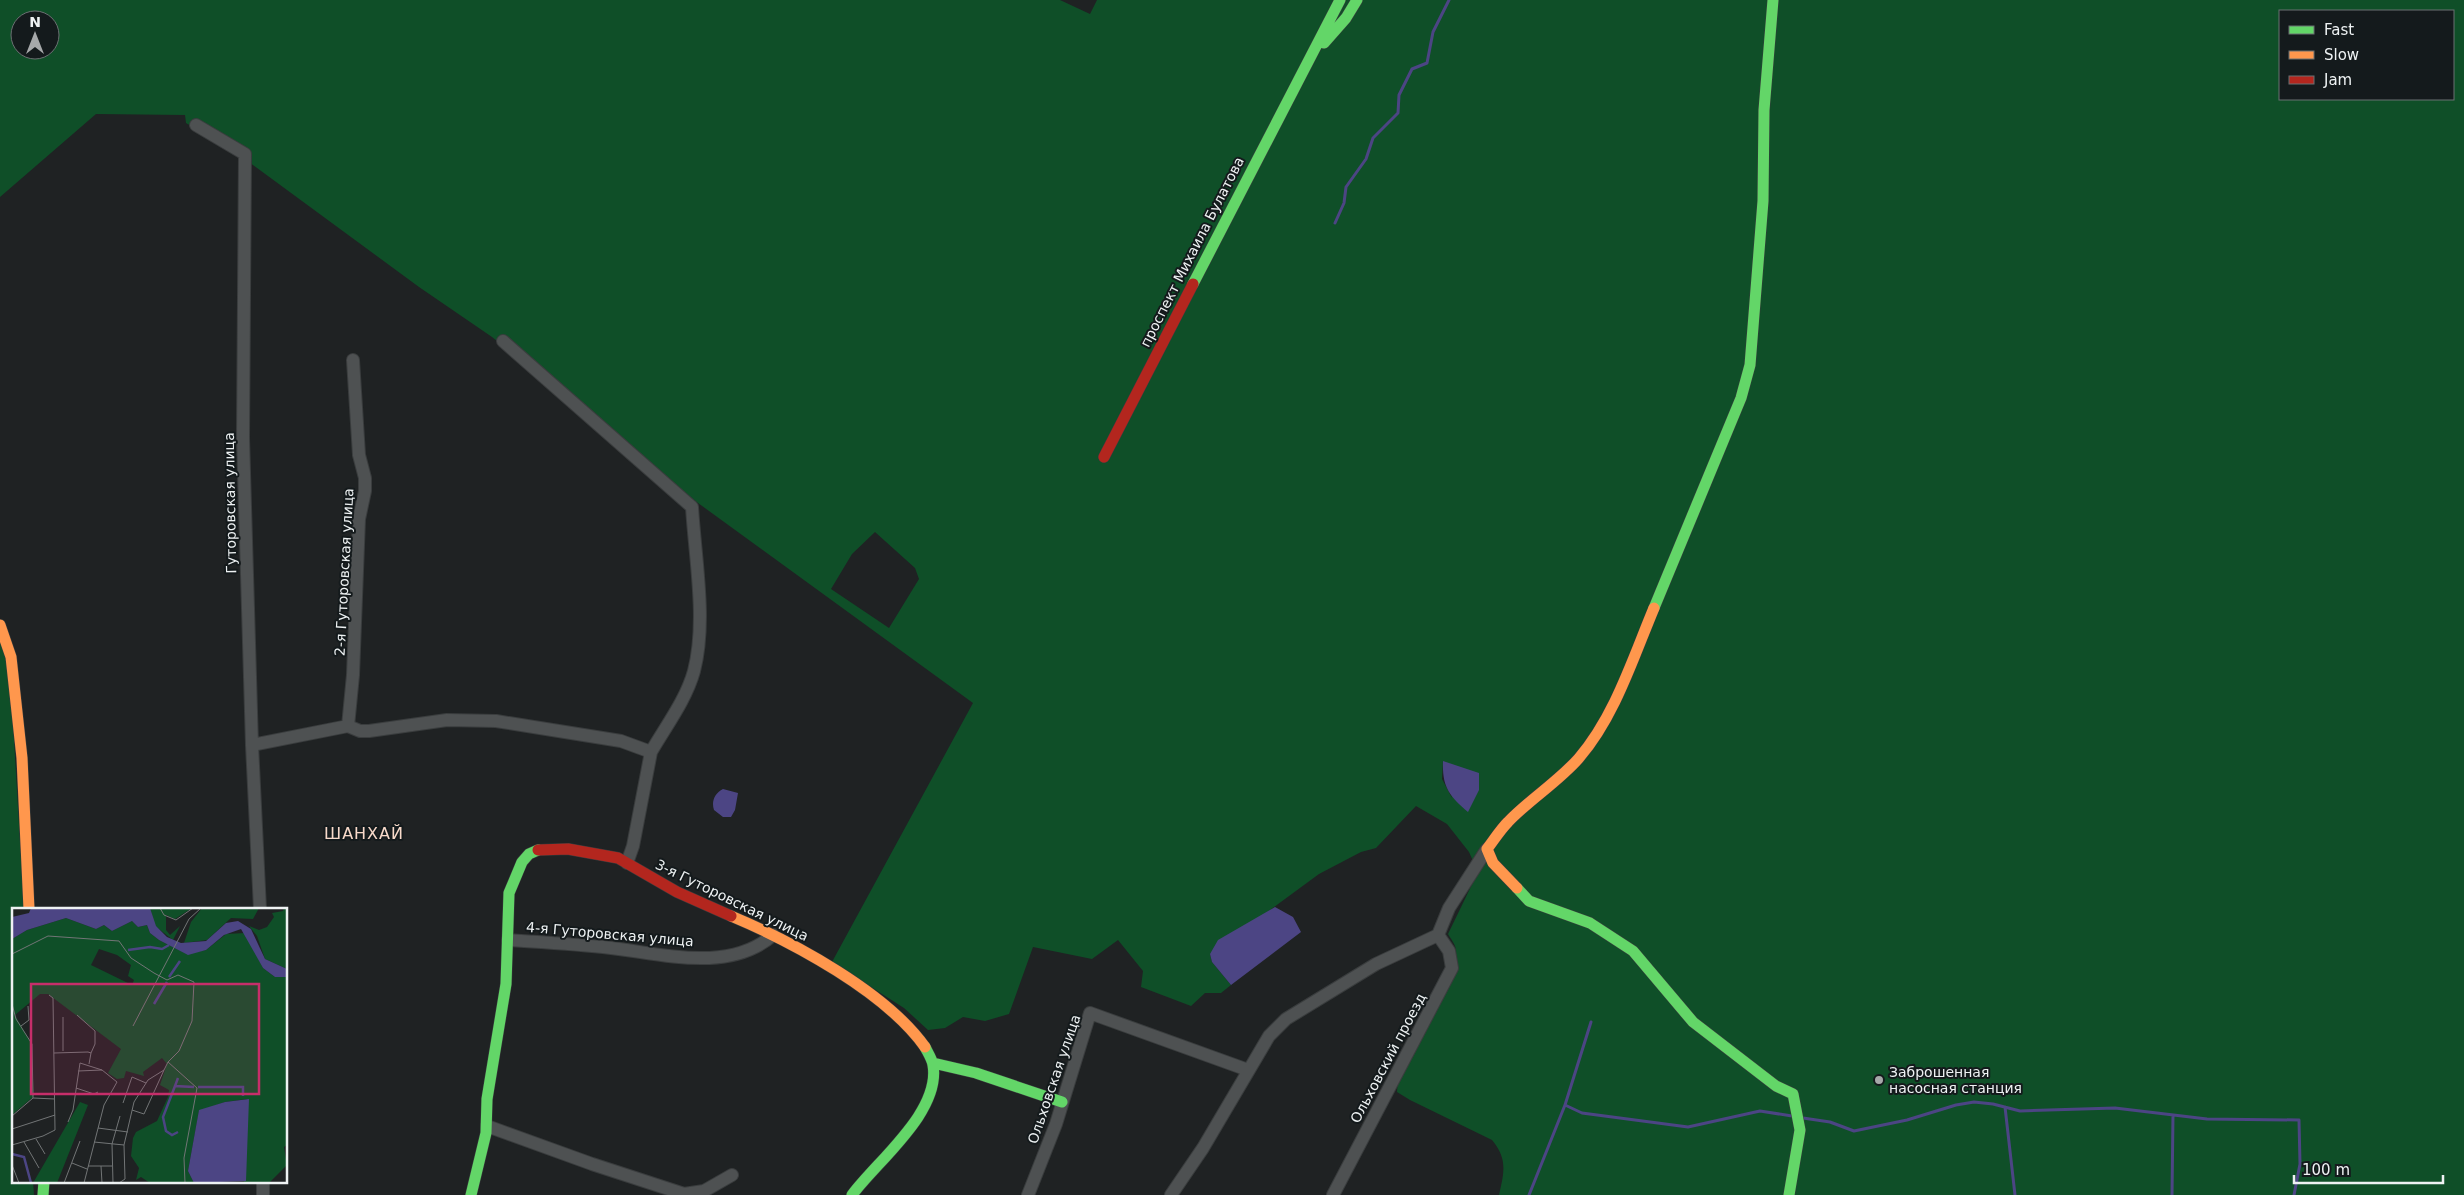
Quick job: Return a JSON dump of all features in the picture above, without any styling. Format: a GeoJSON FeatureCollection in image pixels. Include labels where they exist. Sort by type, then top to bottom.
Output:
{"type":"FeatureCollection","features":[{"type":"Feature","properties":{"kind":"street","name":"проспект Михаила Булатова"},"geometry":{"type":"LineString","coordinates":[[1104,457],[1340,0]]}},
{"type":"Feature","properties":{"kind":"street","name":"проспект Михаила Булатова"},"geometry":{"type":"LineString","coordinates":[[1308,62],[1346,18],[1356,0]]}},
{"type":"Feature","properties":{"kind":"street"},"geometry":{"type":"LineString","coordinates":[[1171,1195],[1203,1148],[1269,1036],[1286,1019],[1376,964],[1438,935],[1449,908],[1487,849],[1508,822],[1553,784],[1578,758],[1599,730],[1621,686],[1741,398],[1750,365],[1763,201],[1764,110],[1774,8],[1772,0]]}},
{"type":"Feature","properties":{"kind":"street","name":"Гуторовская улица"},"geometry":{"type":"LineString","coordinates":[[196,125],[245,154],[243,438],[252,745],[260,908]]}},
{"type":"Feature","properties":{"kind":"street"},"geometry":{"type":"LineString","coordinates":[[503,341],[692,507],[699,620],[698,651],[694,671],[686,690],[651,752],[633,846],[627,863]]}},
{"type":"Feature","properties":{"kind":"street","name":"2-я Гуторовская улица"},"geometry":{"type":"LineString","coordinates":[[348,726],[353,675],[359,519],[364,491],[364,478],[359,455],[353,360]]}},
{"type":"Feature","properties":{"kind":"street"},"geometry":{"type":"LineString","coordinates":[[0,625],[11,657],[22,758],[29,908]]}},
{"type":"Feature","properties":{"kind":"street"},"geometry":{"type":"LineString","coordinates":[[252,745],[348,726],[360,731],[446,720],[496,721],[620,741],[651,752]]}},
{"type":"Feature","properties":{"kind":"street","name":"3-я Гуторовская улица"},"geometry":{"type":"LineString","coordinates":[[508,940],[506,918],[509,893],[520,865],[529,853],[542,848],[560,848],[612,856],[666,887],[772,935],[834,971],[899,1018],[920,1042],[933,1064]]}},
{"type":"Feature","properties":{"kind":"street"},"geometry":{"type":"LineString","coordinates":[[1487,849],[1494,864],[1528,901],[1590,923],[1633,951],[1693,1022],[1776,1086],[1793,1094],[1800,1130],[1789,1195]]}},
{"type":"Feature","properties":{"kind":"street","name":"4-я Гуторовская улица"},"geometry":{"type":"LineString","coordinates":[[471,1195],[487,1126],[485,1107],[508,968],[508,940],[603,947],[697,958],[745,952],[763,944],[772,935]]}},
{"type":"Feature","properties":{"kind":"street","name":"Ольховский проезд"},"geometry":{"type":"LineString","coordinates":[[1333,1195],[1452,968],[1450,951],[1438,935]]}},
{"type":"Feature","properties":{"kind":"street","name":"Ольховская улица"},"geometry":{"type":"LineString","coordinates":[[1028,1195],[1062,1102],[1090,1013],[1248,1070]]}},
{"type":"Feature","properties":{"kind":"street"},"geometry":{"type":"LineString","coordinates":[[852,1195],[915,1120],[928,1098],[933,1080],[933,1064],[976,1073],[1062,1102]]}},
{"type":"Feature","properties":{"kind":"street"},"geometry":{"type":"LineString","coordinates":[[487,1126],[592,1164],[684,1194],[704,1191],[732,1175]]}},
{"type":"Feature","properties":{"kind":"street"},"geometry":{"type":"LineString","coordinates":[[43,1195],[44,1182]]}},
{"type":"Feature","properties":{"kind":"street"},"geometry":{"type":"LineString","coordinates":[[263,1182],[263,1195]]}},
{"type":"Feature","properties":{"kind":"green space"},"geometry":{"type":"Polygon","coordinates":[[[0,0],[1060,0],[1090,14],[1097,0],[2464,0],[2464,1195],[1499,1195],[1503,1160],[1492,1140],[1397,1092],[1398,1079],[1434,1016],[1450,980],[1455,964],[1456,951],[1448,934],[1478,872],[1469,852],[1447,824],[1416,806],[1376,848],[1361,852],[1319,874],[1210,954],[1212,962],[1231,985],[1221,993],[1205,993],[1191,1006],[1141,987],[1143,971],[1118,940],[1092,959],[1033,947],[1009,1014],[985,1021],[963,1017],[945,1028],[928,1030],[904,1008],[832,962],[973,703],[698,503],[492,337],[419,287],[238,154],[186,123],[185,115],[96,114],[0,197],[0,0]],[[875,532],[852,554],[831,589],[889,628],[919,579],[915,568],[875,532]],[[1443,761],[1442,779],[1452,798],[1443,761]]]}},
{"type":"Feature","properties":{"kind":"green space"},"geometry":{"type":"Polygon","coordinates":[[[0,622],[8,638],[24,908],[12,908],[12,1182],[33,1182],[34,1195],[0,1195],[0,622]]]}},
{"type":"Feature","properties":{"kind":"shaded area"},"geometry":{"type":"Polygon","coordinates":[[[1443,761],[1479,773],[1479,790],[1468,812],[1451,796],[1445,784],[1443,761]]]}},
{"type":"Feature","properties":{"kind":"shaded area"},"geometry":{"type":"Polygon","coordinates":[[[723,789],[738,793],[735,810],[731,817],[723,817],[714,810],[714,798],[723,789]]]}},
{"type":"Feature","properties":{"kind":"shaded area"},"geometry":{"type":"Polygon","coordinates":[[[1275,907],[1293,917],[1301,932],[1231,985],[1212,962],[1210,954],[1218,940],[1275,907]]]}},
{"type":"Feature","properties":{"kind":"waterway"},"geometry":{"type":"LineString","coordinates":[[1335,223],[1344,203],[1346,187],[1366,159],[1373,138],[1398,113],[1399,95],[1412,69],[1427,63],[1433,32],[1449,0]]}},
{"type":"Feature","properties":{"kind":"waterway"},"geometry":{"type":"LineString","coordinates":[[1591,1022],[1565,1105],[1582,1113],[1688,1127],[1760,1111],[1792,1116]]}},
{"type":"Feature","properties":{"kind":"waterway"},"geometry":{"type":"LineString","coordinates":[[1803,1118],[1830,1122],[1854,1131],[1907,1120],[1956,1105],[1974,1102],[1993,1104],[2020,1111],[2115,1108],[2207,1119],[2299,1120],[2300,1164],[2294,1195]]}},
{"type":"Feature","properties":{"kind":"waterway"},"geometry":{"type":"LineString","coordinates":[[1529,1195],[1565,1105]]}},
{"type":"Feature","properties":{"kind":"waterway"},"geometry":{"type":"LineString","coordinates":[[2005,1107],[2015,1195]]}},
{"type":"Feature","properties":{"kind":"waterway"},"geometry":{"type":"LineString","coordinates":[[2172,1195],[2173,1115]]}},
{"type":"Feature","properties":{"kind":"traffic: fast"},"geometry":{"type":"LineString","coordinates":[[1193,284],[1340,0]]}},
{"type":"Feature","properties":{"kind":"traffic: fast"},"geometry":{"type":"LineString","coordinates":[[1324,43],[1346,18],[1357,0]]}},
{"type":"Feature","properties":{"kind":"traffic: fast"},"geometry":{"type":"LineString","coordinates":[[1654,608],[1741,398],[1750,365],[1763,201],[1764,110],[1773,0]]}},
{"type":"Feature","properties":{"kind":"traffic: fast"},"geometry":{"type":"LineString","coordinates":[[471,1195],[486,1133],[487,1099],[506,984],[509,893],[522,862],[529,854],[538,850]]}},
{"type":"Feature","properties":{"kind":"traffic: fast"},"geometry":{"type":"LineString","coordinates":[[1517,888],[1529,901],[1590,923],[1633,951],[1693,1022],[1776,1086],[1793,1094],[1800,1130],[1789,1195]]}},
{"type":"Feature","properties":{"kind":"traffic: fast"},"geometry":{"type":"LineString","coordinates":[[852,1195],[905,1135],[927,1100],[933,1083],[933,1065],[925,1047]]}},
{"type":"Feature","properties":{"kind":"traffic: fast"},"geometry":{"type":"LineString","coordinates":[[933,1063],[976,1073],[1062,1102]]}},
{"type":"Feature","properties":{"kind":"traffic: fast"},"geometry":{"type":"LineString","coordinates":[[43,1195],[44,1182]]}},
{"type":"Feature","properties":{"kind":"traffic: slow"},"geometry":{"type":"LineString","coordinates":[[1517,888],[1493,863],[1487,849],[1508,822],[1571,767],[1592,742],[1622,686],[1654,608]]}},
{"type":"Feature","properties":{"kind":"traffic: slow"},"geometry":{"type":"LineString","coordinates":[[0,625],[11,657],[22,758],[29,908]]}},
{"type":"Feature","properties":{"kind":"traffic: slow"},"geometry":{"type":"LineString","coordinates":[[731,916],[809,954],[863,988],[887,1007],[925,1047]]}},
{"type":"Feature","properties":{"kind":"traffic: jam"},"geometry":{"type":"LineString","coordinates":[[1104,457],[1193,284]]}},
{"type":"Feature","properties":{"kind":"traffic: jam"},"geometry":{"type":"LineString","coordinates":[[538,850],[568,849],[618,858],[677,892],[731,916]]}},
{"type":"Feature","properties":{"kind":"place","name":"Заброшенная насосная станция"},"geometry":{"type":"Point","coordinates":[1879,1080]}},
{"type":"Feature","properties":{"kind":"district","name":"ШАНХАЙ"},"geometry":{"type":"Point","coordinates":[364,833]}}]}
